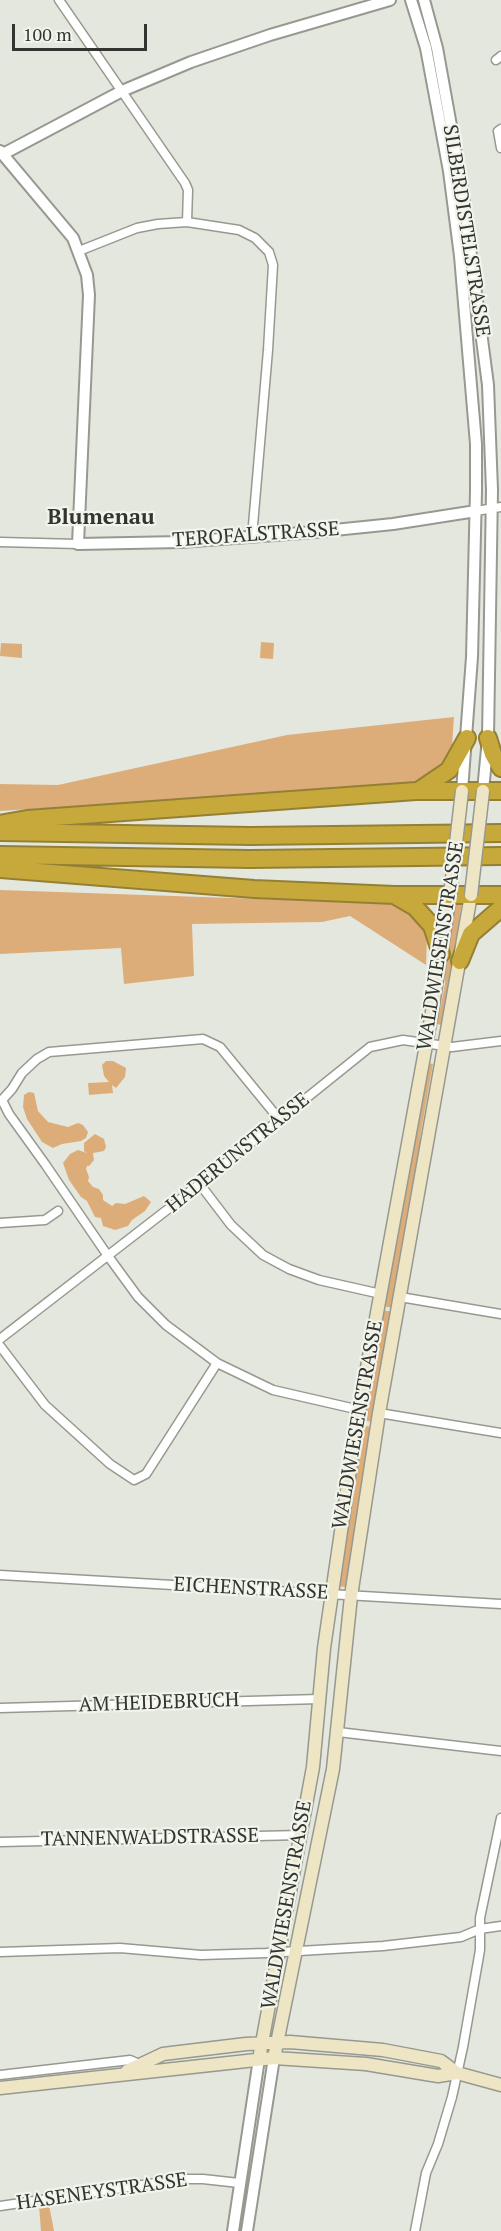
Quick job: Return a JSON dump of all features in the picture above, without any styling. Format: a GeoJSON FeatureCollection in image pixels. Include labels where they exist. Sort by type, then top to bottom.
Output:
{"type":"FeatureCollection","features":[{"type":"Feature","properties":{"kind":"highway"},"geometry":{"type":"LineString","coordinates":[[416,791],[430,784],[448,770],[467,738]]}},
{"type":"Feature","properties":{"kind":"highway"},"geometry":{"type":"LineString","coordinates":[[488,738],[501,768]]}},
{"type":"Feature","properties":{"kind":"highway"},"geometry":{"type":"LineString","coordinates":[[0,824],[27,819],[416,791],[501,791]]}},
{"type":"Feature","properties":{"kind":"highway"},"geometry":{"type":"LineString","coordinates":[[0,832],[238,836],[501,833]]}},
{"type":"Feature","properties":{"kind":"highway"},"geometry":{"type":"LineString","coordinates":[[0,855],[250,859],[501,856]]}},
{"type":"Feature","properties":{"kind":"highway"},"geometry":{"type":"LineString","coordinates":[[0,869],[254,889],[395,895],[501,895]]}},
{"type":"Feature","properties":{"kind":"highway"},"geometry":{"type":"LineString","coordinates":[[395,895],[415,907],[432,926],[441,954]]}},
{"type":"Feature","properties":{"kind":"highway"},"geometry":{"type":"LineString","coordinates":[[460,961],[471,934],[501,908]]}},
{"type":"Feature","properties":{"kind":"main road","name":"WALDWIESENSTRASSE"},"geometry":{"type":"LineString","coordinates":[[259,2059],[313,1767],[331,1593],[360,1410],[441,954],[462,791]]}},
{"type":"Feature","properties":{"kind":"main road","name":"SILBERDISTELSTRASSE"},"geometry":{"type":"LineString","coordinates":[[471,895],[483,791]]}},
{"type":"Feature","properties":{"kind":"main road","name":"WALDWIESENSTRASSE"},"geometry":{"type":"LineString","coordinates":[[274,2058],[300,1951],[338,1732],[351,1596],[379,1413],[471,895]]}},
{"type":"Feature","properties":{"kind":"main road"},"geometry":{"type":"LineString","coordinates":[[141,2068],[162,2054],[262,2043],[340,2045],[441,2061],[457,2073],[501,2085]]}},
{"type":"Feature","properties":{"kind":"main road"},"geometry":{"type":"LineString","coordinates":[[0,2088],[118,2074],[141,2068],[274,2058],[366,2064],[438,2076],[457,2073]]}},
{"type":"Feature","properties":{"kind":"street"},"geometry":{"type":"LineString","coordinates":[[59,0],[185,183],[188,190],[187,222]]}},
{"type":"Feature","properties":{"kind":"street"},"geometry":{"type":"LineString","coordinates":[[78,544],[89,295],[87,275],[80,251],[73,238],[1,154],[122,92],[201,58],[390,0]]}},
{"type":"Feature","properties":{"kind":"street","name":"SILBERDISTELSTRASSE"},"geometry":{"type":"LineString","coordinates":[[411,0],[426,48],[439,107],[456,225],[475,435],[476,511],[472,657],[462,791]]}},
{"type":"Feature","properties":{"kind":"street","name":"SILBERDISTELSTRASSE"},"geometry":{"type":"LineString","coordinates":[[424,0],[440,69],[462,187],[475,270],[488,385],[496,508],[488,738],[483,791]]}},
{"type":"Feature","properties":{"kind":"street"},"geometry":{"type":"LineString","coordinates":[[501,129],[498,131],[501,147]]}},
{"type":"Feature","properties":{"kind":"street"},"geometry":{"type":"LineString","coordinates":[[80,251],[137,228],[187,222],[238,230],[255,238],[269,252],[273,265],[268,350],[252,537]]}},
{"type":"Feature","properties":{"kind":"street"},"geometry":{"type":"LineString","coordinates":[[476,511],[496,508]]}},
{"type":"Feature","properties":{"kind":"street","name":"TEROFALSTRASSE"},"geometry":{"type":"LineString","coordinates":[[0,542],[78,544],[181,542],[375,526],[476,511]]}},
{"type":"Feature","properties":{"kind":"street"},"geometry":{"type":"LineString","coordinates":[[279,1119],[220,1047],[203,1039],[49,1052],[37,1059],[22,1073],[12,1089],[1,1100],[138,1297],[166,1325],[217,1364],[273,1390],[360,1410]]}},
{"type":"Feature","properties":{"kind":"street","name":"HADERUNSTRASSE"},"geometry":{"type":"LineString","coordinates":[[0,1339],[370,1047],[403,1040],[445,1046],[501,1041]]}},
{"type":"Feature","properties":{"kind":"street"},"geometry":{"type":"LineString","coordinates":[[199,1183],[231,1224],[263,1255],[289,1269],[319,1280],[381,1294]]}},
{"type":"Feature","properties":{"kind":"street"},"geometry":{"type":"LineString","coordinates":[[0,1223],[45,1220],[58,1211]]}},
{"type":"Feature","properties":{"kind":"street"},"geometry":{"type":"LineString","coordinates":[[400,1297],[501,1314]]}},
{"type":"Feature","properties":{"kind":"street"},"geometry":{"type":"LineString","coordinates":[[0,1346],[45,1405],[110,1464],[134,1480],[146,1474],[217,1364]]}},
{"type":"Feature","properties":{"kind":"street"},"geometry":{"type":"LineString","coordinates":[[379,1413],[501,1433]]}},
{"type":"Feature","properties":{"kind":"street","name":"EICHENSTRASSE"},"geometry":{"type":"LineString","coordinates":[[0,1575],[501,1604]]}},
{"type":"Feature","properties":{"kind":"street","name":"AM HEIDEBRUCH"},"geometry":{"type":"LineString","coordinates":[[0,1708],[319,1699]]}},
{"type":"Feature","properties":{"kind":"street"},"geometry":{"type":"LineString","coordinates":[[338,1732],[501,1751]]}},
{"type":"Feature","properties":{"kind":"street"},"geometry":{"type":"LineString","coordinates":[[415,2231],[426,2173],[438,2144],[457,2073],[480,1950],[480,1929],[486,1884],[501,1818]]}},
{"type":"Feature","properties":{"kind":"street","name":"TANNENWALDSTRASSE"},"geometry":{"type":"LineString","coordinates":[[0,1842],[301,1835]]}},
{"type":"Feature","properties":{"kind":"street"},"geometry":{"type":"LineString","coordinates":[[0,1952],[120,1948],[201,1955],[279,1953],[383,1946],[461,1937],[480,1929],[501,1926]]}},
{"type":"Feature","properties":{"kind":"street"},"geometry":{"type":"LineString","coordinates":[[247,2231],[274,2058]]}},
{"type":"Feature","properties":{"kind":"street"},"geometry":{"type":"LineString","coordinates":[[233,2231],[259,2059]]}},
{"type":"Feature","properties":{"kind":"street"},"geometry":{"type":"LineString","coordinates":[[0,2074],[130,2060],[141,2068]]}},
{"type":"Feature","properties":{"kind":"street","name":"HASENEYSTRASSE"},"geometry":{"type":"LineString","coordinates":[[0,2206],[183,2179],[239,2183]]}},
{"type":"Feature","properties":{"kind":"shaded area"},"geometry":{"type":"Polygon","coordinates":[[[261,642],[274,643],[273,659],[260,658],[261,642]]]}},
{"type":"Feature","properties":{"kind":"shaded area"},"geometry":{"type":"Polygon","coordinates":[[[1,643],[22,644],[22,658],[0,656],[1,643]]]}},
{"type":"Feature","properties":{"kind":"shaded area"},"geometry":{"type":"Polygon","coordinates":[[[454,717],[452,746],[448,758],[442,766],[411,785],[0,811],[0,784],[58,785],[287,735],[454,717]]]}},
{"type":"Feature","properties":{"kind":"shaded area"},"geometry":{"type":"Polygon","coordinates":[[[0,890],[405,904],[427,934],[426,965],[350,916],[322,922],[192,924],[194,976],[124,984],[121,948],[0,954],[0,890]]]}},
{"type":"Feature","properties":{"kind":"shaded area"},"geometry":{"type":"Polygon","coordinates":[[[453,900],[462,900],[452,972],[441,1025],[437,1024],[445,984],[445,961],[453,900]]]}},
{"type":"Feature","properties":{"kind":"shaded area"},"geometry":{"type":"Polygon","coordinates":[[[106,1061],[113,1061],[126,1068],[125,1077],[116,1088],[112,1085],[113,1093],[89,1095],[88,1083],[109,1082],[104,1076],[102,1065],[106,1061]]]}},
{"type":"Feature","properties":{"kind":"shaded area"},"geometry":{"type":"Polygon","coordinates":[[[427,1063],[433,1064],[420,1137],[422,1146],[393,1308],[382,1306],[427,1063]]]}},
{"type":"Feature","properties":{"kind":"shaded area"},"geometry":{"type":"Polygon","coordinates":[[[29,1092],[34,1093],[38,1111],[48,1122],[68,1127],[78,1123],[83,1125],[88,1132],[86,1138],[53,1148],[42,1142],[27,1119],[23,1107],[24,1095],[29,1092]]]}},
{"type":"Feature","properties":{"kind":"shaded area"},"geometry":{"type":"Polygon","coordinates":[[[95,1134],[104,1139],[106,1147],[104,1151],[93,1153],[94,1160],[86,1169],[88,1181],[93,1187],[99,1189],[103,1200],[112,1206],[116,1203],[125,1204],[144,1196],[151,1202],[145,1211],[132,1220],[128,1226],[115,1230],[103,1226],[101,1218],[95,1217],[87,1201],[81,1197],[69,1180],[63,1163],[70,1154],[78,1150],[87,1153],[84,1151],[84,1143],[95,1134]]]}},
{"type":"Feature","properties":{"kind":"shaded area"},"geometry":{"type":"Polygon","coordinates":[[[382,1310],[393,1312],[372,1422],[362,1420],[382,1310]]]}},
{"type":"Feature","properties":{"kind":"shaded area"},"geometry":{"type":"Polygon","coordinates":[[[361,1425],[371,1427],[346,1587],[336,1586],[361,1425]]]}},
{"type":"Feature","properties":{"kind":"shaded area"},"geometry":{"type":"Polygon","coordinates":[[[258,2081],[261,2081],[242,2231],[236,2231],[258,2081]]]}},
{"type":"Feature","properties":{"kind":"shaded area"},"geometry":{"type":"Polygon","coordinates":[[[39,2205],[49,2205],[54,2231],[41,2231],[39,2205]]]}},
{"type":"Feature","properties":{"kind":"district","name":"Blumenau"},"geometry":{"type":"Point","coordinates":[101,518]}}]}
